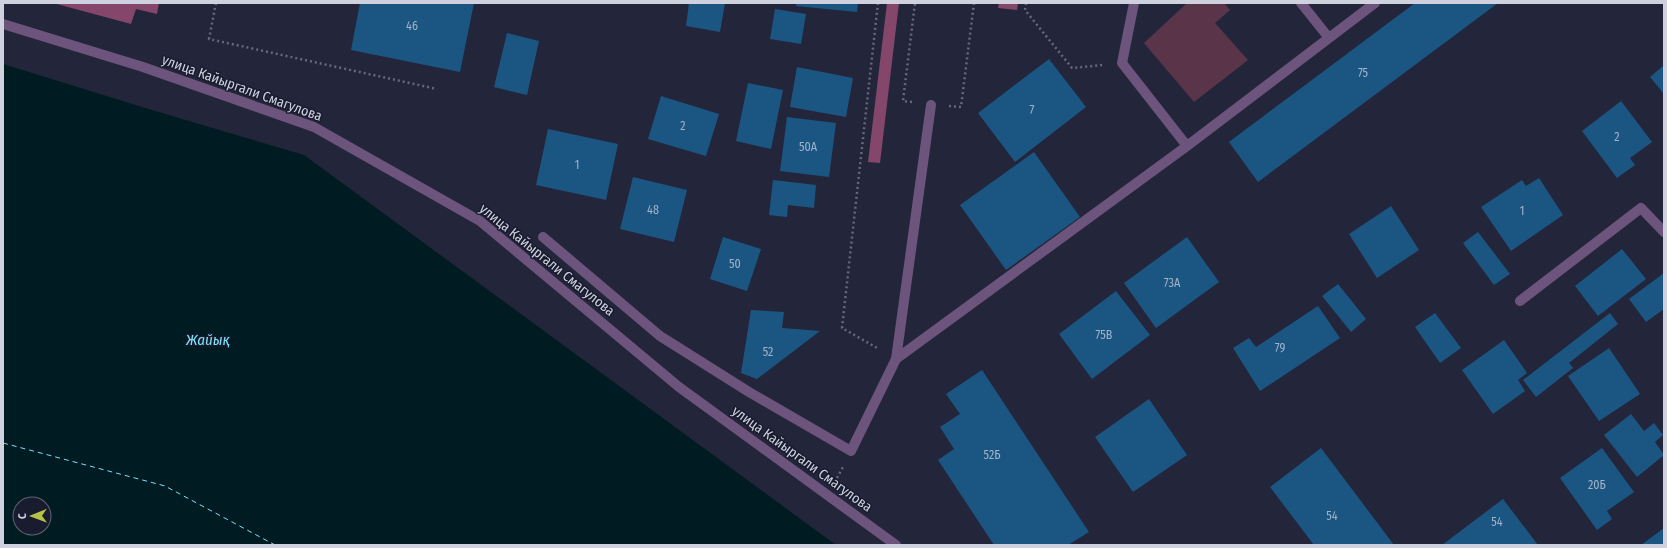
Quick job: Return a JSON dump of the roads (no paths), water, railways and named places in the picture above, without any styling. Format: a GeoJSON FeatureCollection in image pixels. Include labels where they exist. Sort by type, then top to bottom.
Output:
{"type":"FeatureCollection","features":[{"type":"Feature","properties":{"kind":"street"},"geometry":{"type":"LineString","coordinates":[[1134,3],[1122,63],[1187,146]]}},
{"type":"Feature","properties":{"kind":"street"},"geometry":{"type":"LineString","coordinates":[[1301,3],[1329,38]]}},
{"type":"Feature","properties":{"kind":"street"},"geometry":{"type":"LineString","coordinates":[[896,359],[1187,146],[1375,3]]}},
{"type":"Feature","properties":{"kind":"street","name":"улица Кайыргали Смагулова"},"geometry":{"type":"LineString","coordinates":[[3,24],[143,67],[314,127],[480,221],[679,387],[896,545]]}},
{"type":"Feature","properties":{"kind":"street"},"geometry":{"type":"LineString","coordinates":[[543,237],[660,336],[749,392],[851,451],[896,359],[931,105]]}},
{"type":"Feature","properties":{"kind":"street"},"geometry":{"type":"LineString","coordinates":[[1520,301],[1641,208],[1664,232]]}},
{"type":"Feature","properties":{"kind":"water","name":"Жайық"},"geometry":{"type":"Polygon","coordinates":[[[3,64],[304,155],[836,545],[3,545],[3,64]]]}}]}
